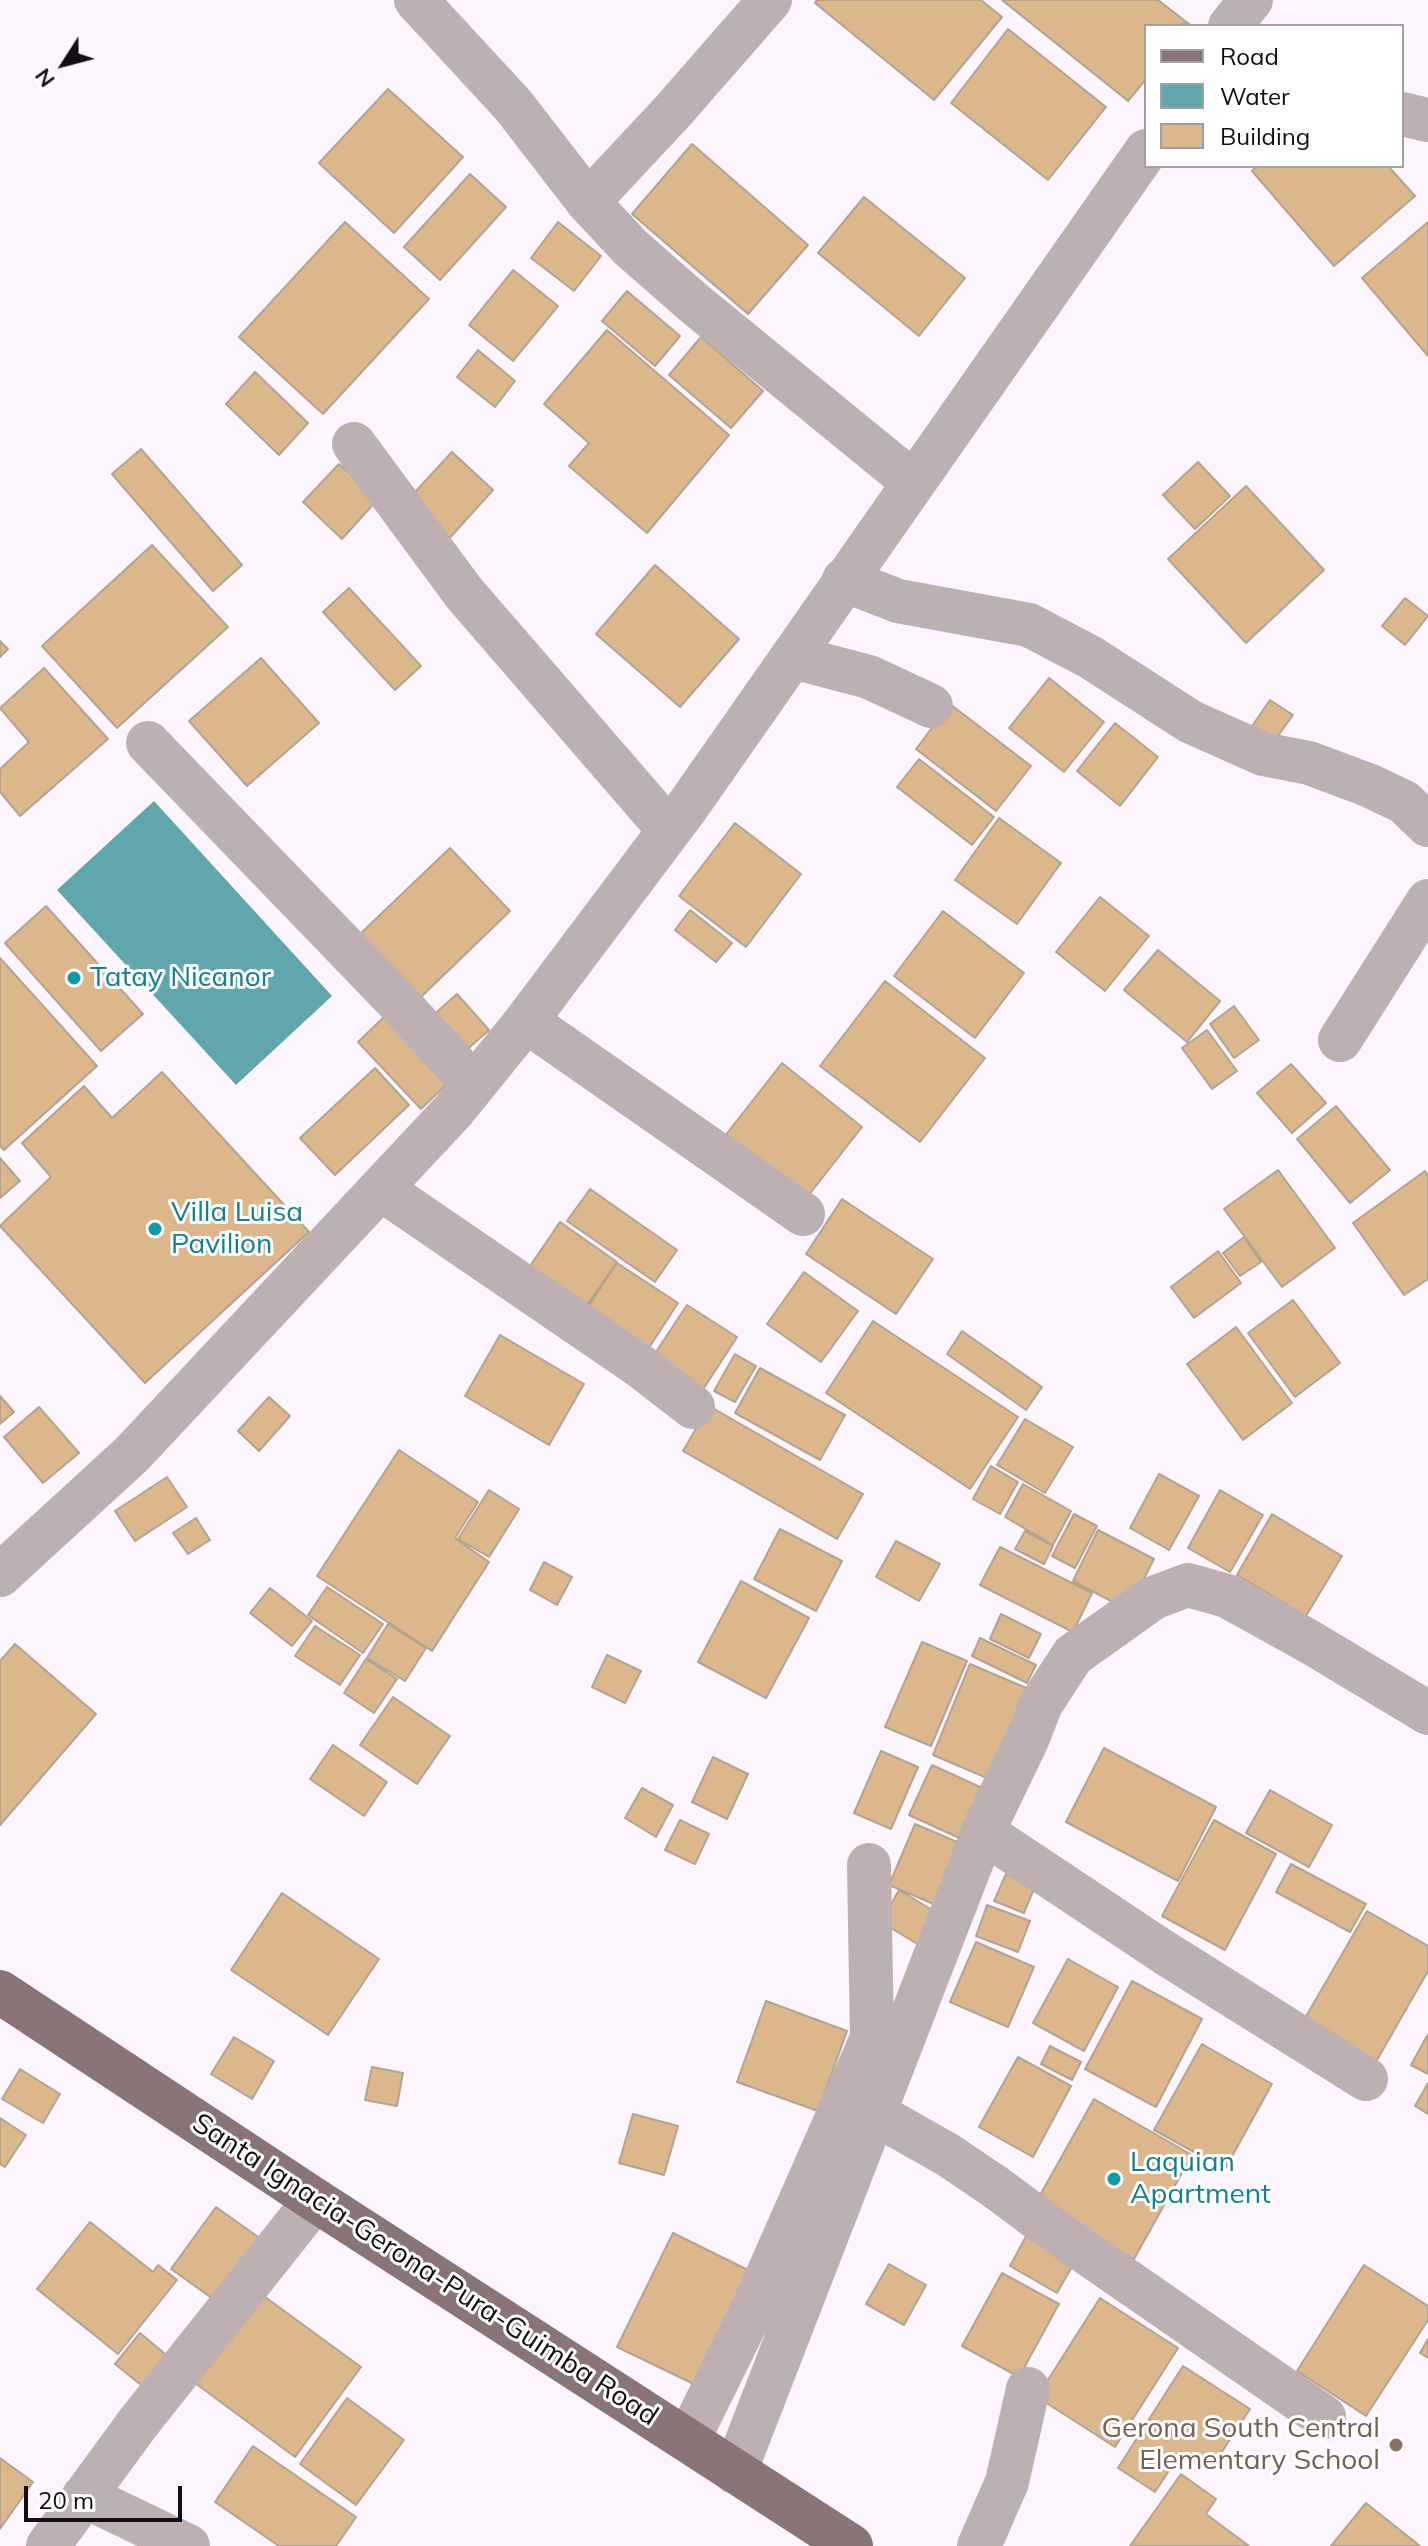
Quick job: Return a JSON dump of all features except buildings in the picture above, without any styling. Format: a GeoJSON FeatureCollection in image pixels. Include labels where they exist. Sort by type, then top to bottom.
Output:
{"type":"FeatureCollection","features":[{"type":"Feature","properties":{"kind":"main road","name":"Santa Ignacia-Gerona-Pura-Guimba Road"},"geometry":{"type":"LineString","coordinates":[[0,1992],[315,2200],[851,2546]]}},
{"type":"Feature","properties":{"kind":"street"},"geometry":{"type":"LineString","coordinates":[[416,0],[513,105],[588,202],[630,247],[913,482]]}},
{"type":"Feature","properties":{"kind":"street"},"geometry":{"type":"LineString","coordinates":[[588,202],[770,0]]}},
{"type":"Feature","properties":{"kind":"street"},"geometry":{"type":"LineString","coordinates":[[1232,24],[1251,0]]}},
{"type":"Feature","properties":{"kind":"street"},"geometry":{"type":"LineString","coordinates":[[1404,114],[1428,120]]}},
{"type":"Feature","properties":{"kind":"street"},"geometry":{"type":"LineString","coordinates":[[0,1575],[132,1454],[454,1110],[526,1021],[793,657],[1144,154]]}},
{"type":"Feature","properties":{"kind":"street"},"geometry":{"type":"LineString","coordinates":[[354,444],[464,593],[669,830]]}},
{"type":"Feature","properties":{"kind":"street"},"geometry":{"type":"LineString","coordinates":[[844,580],[898,601],[1029,625],[1090,657],[1191,722],[1263,754],[1309,763],[1368,785],[1404,802],[1428,825]]}},
{"type":"Feature","properties":{"kind":"street"},"geometry":{"type":"LineString","coordinates":[[793,657],[869,677],[931,706]]}},
{"type":"Feature","properties":{"kind":"street"},"geometry":{"type":"LineString","coordinates":[[148,743],[474,1085]]}},
{"type":"Feature","properties":{"kind":"street"},"geometry":{"type":"LineString","coordinates":[[1340,1040],[1428,901]]}},
{"type":"Feature","properties":{"kind":"street"},"geometry":{"type":"LineString","coordinates":[[526,1021],[803,1214]]}},
{"type":"Feature","properties":{"kind":"street"},"geometry":{"type":"LineString","coordinates":[[381,1189],[640,1366],[693,1407]]}},
{"type":"Feature","properties":{"kind":"street"},"geometry":{"type":"LineString","coordinates":[[735,2472],[983,1832],[1041,1704],[1073,1655],[1153,1598],[1188,1585],[1227,1596],[1428,1713]]}},
{"type":"Feature","properties":{"kind":"street"},"geometry":{"type":"LineString","coordinates":[[983,1832],[1165,1953],[1366,2079]]}},
{"type":"Feature","properties":{"kind":"street"},"geometry":{"type":"LineString","coordinates":[[688,2440],[754,2306],[872,2038],[869,1865]]}},
{"type":"Feature","properties":{"kind":"street"},"geometry":{"type":"LineString","coordinates":[[874,2113],[948,2155],[994,2186],[1324,2417]]}},
{"type":"Feature","properties":{"kind":"street"},"geometry":{"type":"LineString","coordinates":[[48,2546],[138,2423],[315,2200]]}},
{"type":"Feature","properties":{"kind":"street"},"geometry":{"type":"LineString","coordinates":[[979,2546],[1007,2482],[1028,2389]]}},
{"type":"Feature","properties":{"kind":"street"},"geometry":{"type":"LineString","coordinates":[[84,2496],[188,2546]]}},
{"type":"Feature","properties":{"kind":"water"},"geometry":{"type":"Polygon","coordinates":[[[154,801],[332,996],[236,1085],[57,890],[154,801]]]}},
{"type":"Feature","properties":{"kind":"place","name":"Tatay Nicanor"},"geometry":{"type":"Point","coordinates":[74,978]}},
{"type":"Feature","properties":{"kind":"place","name":"Villa Luisa Pavilion"},"geometry":{"type":"Point","coordinates":[155,1229]}},
{"type":"Feature","properties":{"kind":"place","name":"Laquian Apartment"},"geometry":{"type":"Point","coordinates":[1114,2179]}},
{"type":"Feature","properties":{"kind":"place","name":"Gerona South Central Elementary School"},"geometry":{"type":"Point","coordinates":[1396,2445]}}]}
